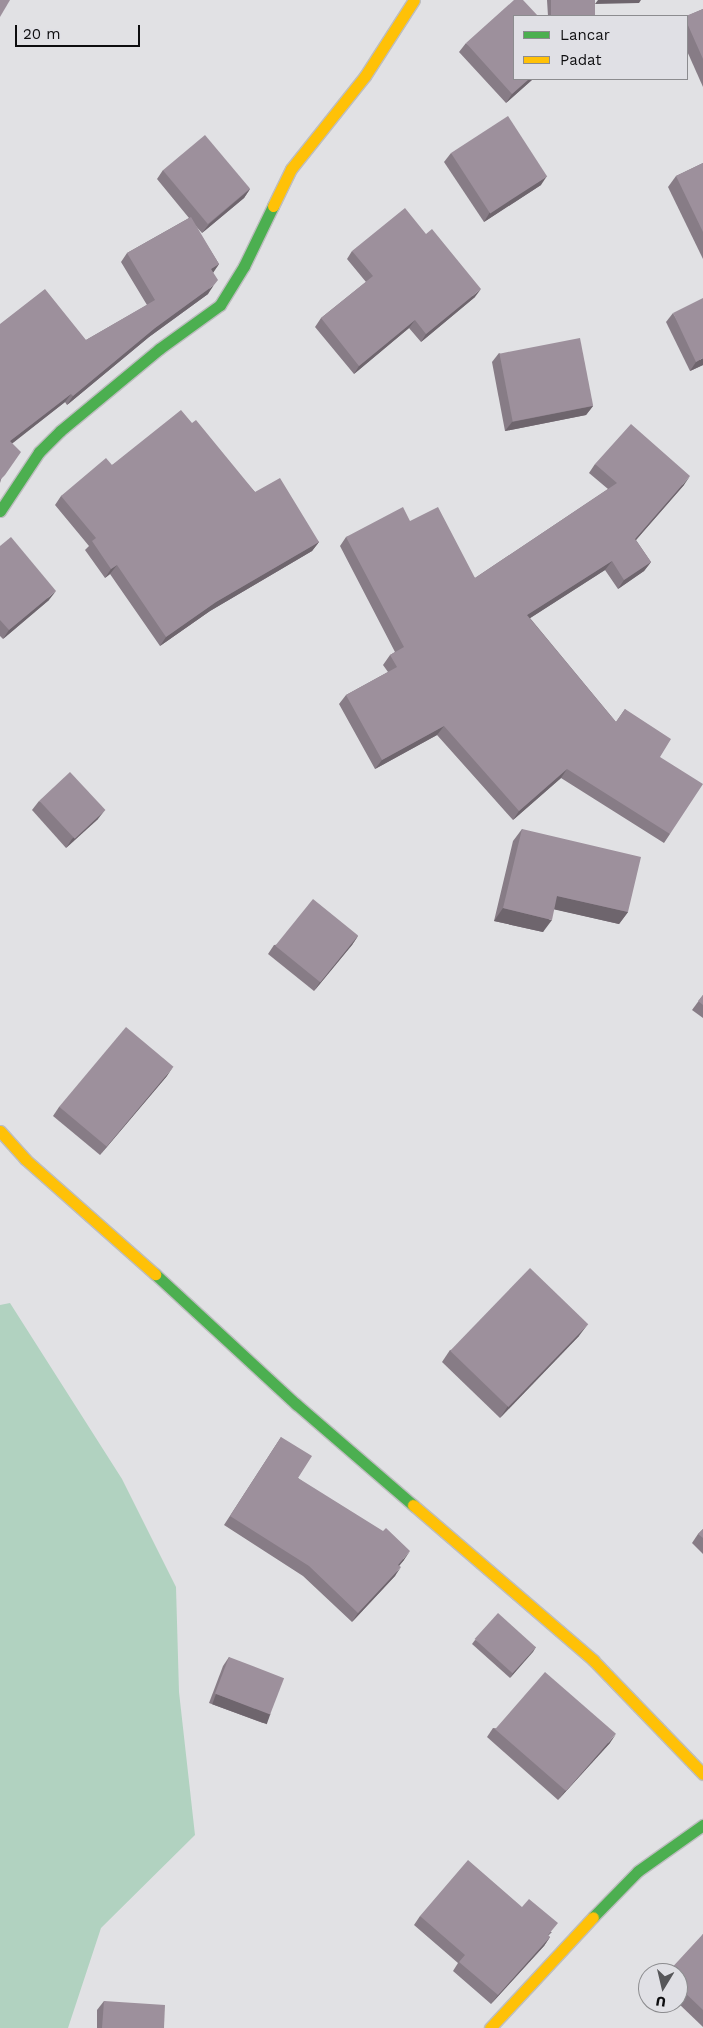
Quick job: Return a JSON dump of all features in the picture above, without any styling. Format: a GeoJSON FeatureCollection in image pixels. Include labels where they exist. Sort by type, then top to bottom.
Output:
{"type":"FeatureCollection","features":[{"type":"Feature","properties":{"kind":"street"},"geometry":{"type":"LineString","coordinates":[[0,511],[39,452],[60,431],[159,348],[187,331],[220,305],[244,266],[291,169],[365,76],[414,0]]}},
{"type":"Feature","properties":{"kind":"street"},"geometry":{"type":"LineString","coordinates":[[0,1131],[25,1159],[144,1263],[296,1404],[593,1660],[703,1774]]}},
{"type":"Feature","properties":{"kind":"street"},"geometry":{"type":"LineString","coordinates":[[490,2028],[565,1946],[638,1871],[703,1825]]}},
{"type":"Feature","properties":{"kind":"green space"},"geometry":{"type":"Polygon","coordinates":[[[10,1303],[122,1479],[176,1587],[179,1692],[195,1835],[101,1928],[68,2028],[0,2028],[0,1305],[10,1303]]]}},
{"type":"Feature","properties":{"kind":"building"},"geometry":{"type":"Polygon","coordinates":[[[0,0],[10,0],[0,17],[0,0]]]}},
{"type":"Feature","properties":{"kind":"building"},"geometry":{"type":"Polygon","coordinates":[[[514,0],[523,0],[537,15],[513,15],[513,80],[528,80],[512,94],[466,43],[514,0]]]}},
{"type":"Feature","properties":{"kind":"building"},"geometry":{"type":"Polygon","coordinates":[[[551,0],[595,0],[595,15],[551,15],[551,0]]]}},
{"type":"Feature","properties":{"kind":"building"},"geometry":{"type":"Polygon","coordinates":[[[703,9],[703,59],[688,25],[688,15],[703,9]]]}},
{"type":"Feature","properties":{"kind":"building"},"geometry":{"type":"Polygon","coordinates":[[[508,116],[547,176],[490,213],[451,153],[508,116]]]}},
{"type":"Feature","properties":{"kind":"building"},"geometry":{"type":"Polygon","coordinates":[[[205,135],[250,189],[208,224],[163,170],[205,135]]]}},
{"type":"Feature","properties":{"kind":"building"},"geometry":{"type":"Polygon","coordinates":[[[703,163],[703,232],[676,176],[703,163]]]}},
{"type":"Feature","properties":{"kind":"building"},"geometry":{"type":"Polygon","coordinates":[[[405,208],[426,234],[432,229],[481,289],[426,334],[415,320],[359,366],[321,318],[373,276],[352,251],[405,208]]]}},
{"type":"Feature","properties":{"kind":"building"},"geometry":{"type":"Polygon","coordinates":[[[191,217],[219,264],[211,269],[218,280],[214,285],[155,328],[73,396],[71,394],[10,441],[21,452],[0,480],[0,324],[45,289],[86,340],[155,300],[127,253],[191,217]]]}},
{"type":"Feature","properties":{"kind":"building"},"geometry":{"type":"Polygon","coordinates":[[[703,298],[703,358],[696,362],[673,313],[703,298]]]}},
{"type":"Feature","properties":{"kind":"building"},"geometry":{"type":"Polygon","coordinates":[[[580,338],[593,406],[513,421],[500,354],[580,338]]]}},
{"type":"Feature","properties":{"kind":"building"},"geometry":{"type":"Polygon","coordinates":[[[181,410],[192,423],[196,420],[255,492],[280,478],[319,542],[216,602],[166,637],[117,565],[111,569],[92,541],[96,538],[61,496],[106,458],[112,465],[181,410]]]}},
{"type":"Feature","properties":{"kind":"building"},"geometry":{"type":"Polygon","coordinates":[[[631,424],[690,476],[635,539],[651,562],[624,580],[612,561],[527,615],[616,722],[625,709],[671,739],[660,757],[703,784],[670,834],[567,769],[519,811],[444,726],[382,760],[346,695],[397,667],[390,655],[404,647],[346,537],[403,507],[410,521],[438,507],[475,578],[617,483],[595,464],[631,424]]]}},
{"type":"Feature","properties":{"kind":"building"},"geometry":{"type":"Polygon","coordinates":[[[11,537],[56,591],[9,630],[0,620],[0,546],[11,537]]]}},
{"type":"Feature","properties":{"kind":"building"},"geometry":{"type":"Polygon","coordinates":[[[70,772],[105,810],[75,839],[39,801],[70,772]]]}},
{"type":"Feature","properties":{"kind":"building"},"geometry":{"type":"Polygon","coordinates":[[[522,829],[641,857],[628,912],[557,896],[552,920],[503,908],[522,829]]]}},
{"type":"Feature","properties":{"kind":"building"},"geometry":{"type":"Polygon","coordinates":[[[313,899],[358,936],[320,982],[275,946],[313,899]]]}},
{"type":"Feature","properties":{"kind":"building"},"geometry":{"type":"Polygon","coordinates":[[[703,995],[703,1005],[698,1001],[703,995]]]}},
{"type":"Feature","properties":{"kind":"building"},"geometry":{"type":"Polygon","coordinates":[[[126,1027],[173,1067],[107,1147],[59,1107],[126,1027]]]}},
{"type":"Feature","properties":{"kind":"building"},"geometry":{"type":"Polygon","coordinates":[[[530,1268],[588,1324],[508,1407],[450,1351],[530,1268]]]}},
{"type":"Feature","properties":{"kind":"building"},"geometry":{"type":"Polygon","coordinates":[[[281,1437],[312,1456],[298,1478],[383,1531],[386,1528],[410,1551],[398,1565],[401,1567],[358,1613],[309,1566],[230,1516],[281,1437]]]}},
{"type":"Feature","properties":{"kind":"building"},"geometry":{"type":"Polygon","coordinates":[[[703,1529],[703,1538],[698,1534],[703,1529]]]}},
{"type":"Feature","properties":{"kind":"building"},"geometry":{"type":"Polygon","coordinates":[[[498,1613],[536,1647],[512,1673],[475,1639],[498,1613]]]}},
{"type":"Feature","properties":{"kind":"building"},"geometry":{"type":"Polygon","coordinates":[[[229,1657],[284,1678],[270,1715],[215,1693],[229,1657]]]}},
{"type":"Feature","properties":{"kind":"building"},"geometry":{"type":"Polygon","coordinates":[[[545,1672],[616,1734],[566,1791],[495,1729],[545,1672]]]}},
{"type":"Feature","properties":{"kind":"building"},"geometry":{"type":"Polygon","coordinates":[[[468,1860],[522,1907],[529,1899],[558,1923],[548,1935],[550,1937],[498,1995],[459,1962],[465,1955],[420,1916],[468,1860]]]}},
{"type":"Feature","properties":{"kind":"building"},"geometry":{"type":"Polygon","coordinates":[[[703,1934],[703,2010],[688,1996],[688,1963],[676,1963],[703,1934]]]}},
{"type":"Feature","properties":{"kind":"building"},"geometry":{"type":"Polygon","coordinates":[[[104,2001],[165,2005],[164,2028],[102,2028],[104,2001]]]}},
{"type":"Feature","properties":{"kind":"traffic: fast"},"geometry":{"type":"LineString","coordinates":[[0,511],[39,452],[60,431],[159,349],[220,305],[244,266],[273,206]]}},
{"type":"Feature","properties":{"kind":"traffic: fast"},"geometry":{"type":"LineString","coordinates":[[155,1274],[296,1404],[413,1505]]}},
{"type":"Feature","properties":{"kind":"traffic: fast"},"geometry":{"type":"LineString","coordinates":[[593,1917],[638,1871],[703,1825]]}},
{"type":"Feature","properties":{"kind":"traffic: slow"},"geometry":{"type":"LineString","coordinates":[[273,206],[291,169],[365,76],[414,0]]}},
{"type":"Feature","properties":{"kind":"traffic: slow"},"geometry":{"type":"LineString","coordinates":[[0,1131],[25,1159],[155,1274]]}},
{"type":"Feature","properties":{"kind":"traffic: slow"},"geometry":{"type":"LineString","coordinates":[[413,1505],[593,1660],[703,1774]]}},
{"type":"Feature","properties":{"kind":"traffic: slow"},"geometry":{"type":"LineString","coordinates":[[490,2028],[593,1917]]}}]}
